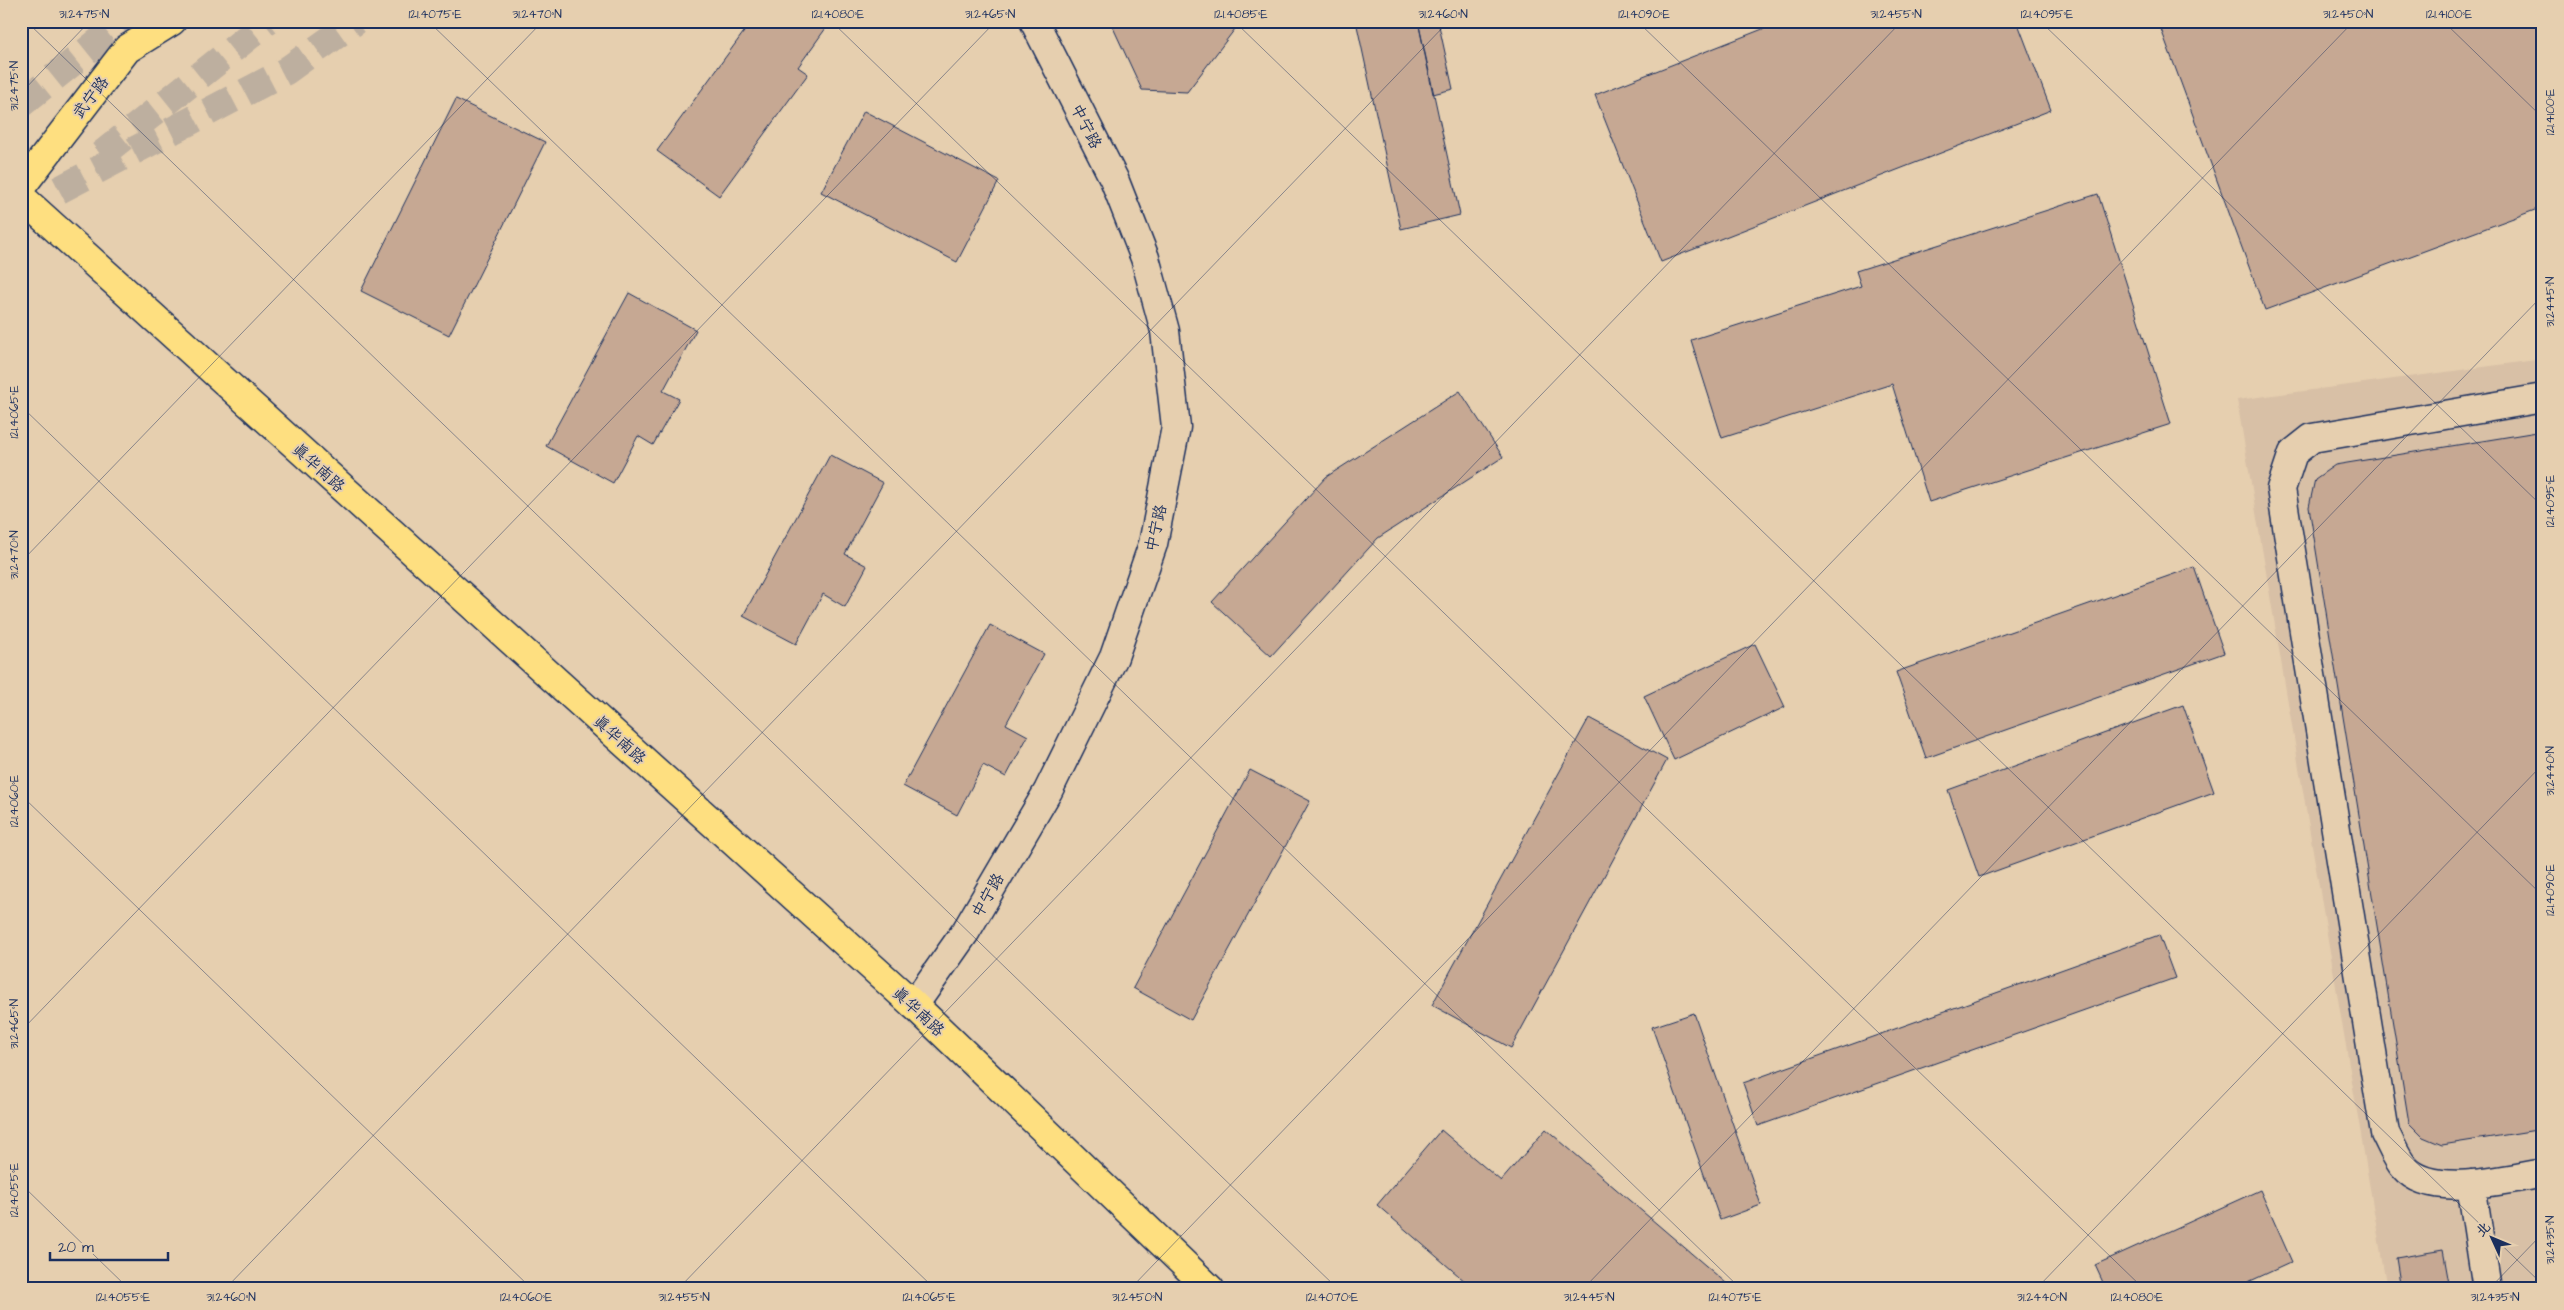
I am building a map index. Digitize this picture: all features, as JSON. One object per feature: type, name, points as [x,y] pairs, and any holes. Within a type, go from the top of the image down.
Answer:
[{"type":"main road","name":"武宁路","points":[[21,187],[127,49],[172,21]]},
{"type":"main road","name":"真华南路","points":[[21,197],[914,1005],[1210,1289]]},
{"type":"street","name":"中宁路","points":[[914,1005],[966,931],[1048,791],[1114,657],[1153,544],[1176,427],[1165,331],[1146,258],[1114,179],[1034,21]]},
{"type":"street","points":[[2543,398],[2312,438],[2293,453],[2281,489],[2385,1133],[2405,1168],[2428,1182],[2471,1184],[2543,1173]]},
{"type":"street","points":[[2471,1184],[2487,1289]]},
{"type":"shaded area","points":[[2543,359],[2543,1289],[2387,1289],[2237,400]]},
{"type":"building","points":[[735,21],[831,21],[798,67],[808,74],[719,196],[657,151],[746,29]]},
{"type":"building","points":[[1110,21],[1241,21],[1187,92],[1142,90]]},
{"type":"building","points":[[1356,21],[1418,21],[1460,215],[1401,229]]},
{"type":"building","points":[[1418,21],[1438,21],[1453,89],[1433,94]]},
{"type":"building","points":[[1783,21],[2017,21],[2051,110],[1661,262],[1595,95]]},
{"type":"building","points":[[2158,21],[2543,21],[2543,207],[2265,310]]},
{"type":"building","points":[[456,99],[545,142],[449,335],[361,291]]},
{"type":"building","points":[[864,111],[999,181],[957,262],[821,192]]},
{"type":"building","points":[[2098,194],[2171,424],[1929,502],[1892,384],[1722,438],[1691,340],[1861,286],[1856,271]]},
{"type":"building","points":[[629,293],[696,330],[663,391],[679,399],[653,445],[638,436],[613,483],[546,446]]},
{"type":"building","points":[[1460,391],[1503,457],[1378,538],[1271,656],[1212,602],[1326,477]]},
{"type":"building","points":[[2543,431],[2543,1129],[2442,1145],[2423,1137],[2409,1123],[2309,507],[2315,479],[2335,465]]},
{"type":"building","points":[[830,455],[883,483],[845,554],[867,566],[845,607],[823,594],[796,644],[743,616]]},
{"type":"building","points":[[2194,567],[2224,653],[1926,758],[1896,672]]},
{"type":"building","points":[[990,625],[1044,654],[1006,724],[1028,736],[1006,777],[983,765],[957,815],[903,786]]},
{"type":"building","points":[[1755,644],[1785,707],[1674,760],[1644,696]]},
{"type":"building","points":[[2183,705],[2214,792],[1979,877],[1948,790]]},
{"type":"building","points":[[1589,718],[1667,760],[1511,1048],[1432,1005]]},
{"type":"building","points":[[1250,770],[1310,801],[1191,1020],[1133,988]]},
{"type":"building","points":[[2159,935],[2175,978],[1758,1126],[1743,1083]]},
{"type":"building","points":[[1694,1013],[1761,1205],[1720,1220],[1652,1027]]},
{"type":"building","points":[[1546,1129],[1733,1289],[1474,1289],[1377,1205],[1441,1130],[1501,1181]]},
{"type":"building","points":[[2260,1190],[2292,1262],[2233,1289],[2106,1289],[2095,1265]]},
{"type":"building","points":[[2443,1250],[2450,1289],[2401,1289],[2396,1258]]},
{"type":"tunnel","points":[[21,104],[124,21]]},
{"type":"tunnel","points":[[101,155],[268,21]]},
{"type":"tunnel","points":[[59,190],[286,71],[356,21]]}]
